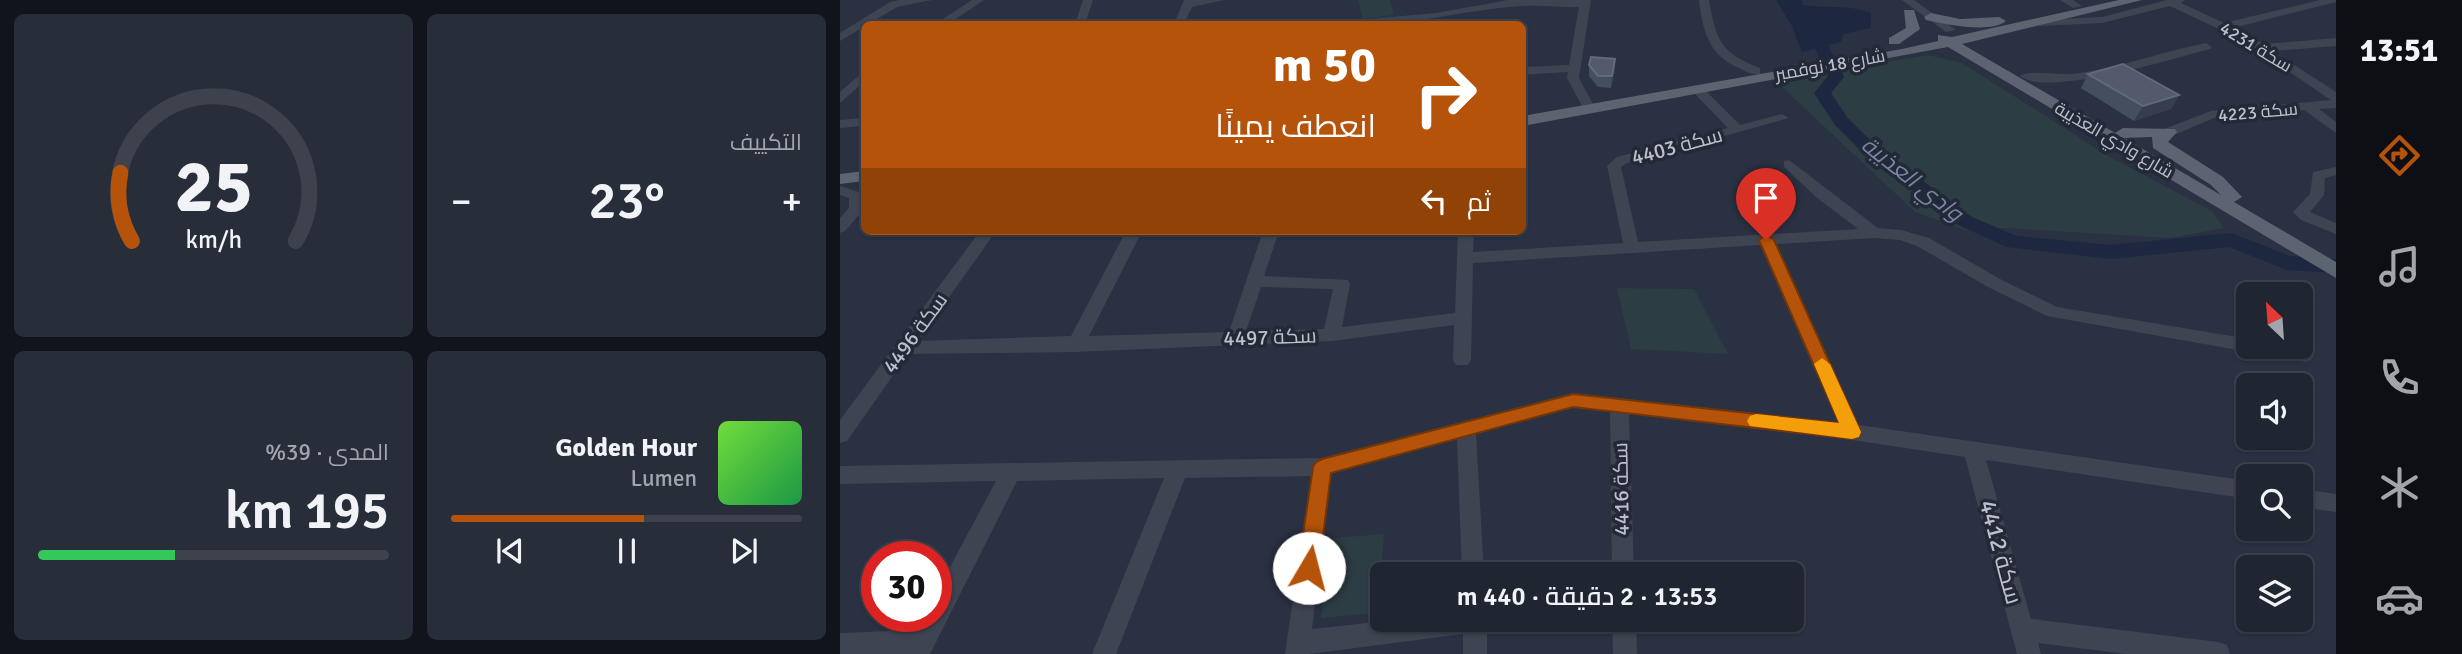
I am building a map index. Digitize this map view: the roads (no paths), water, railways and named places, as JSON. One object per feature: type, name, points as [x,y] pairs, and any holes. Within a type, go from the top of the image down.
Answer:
[{"type":"main road","name":"شارع 18 نوفمبر","points":[[1526,117],[1698,90],[1790,68],[1950,36],[2071,3],[2105,0]]},
{"type":"main road","name":"شارع 18 نوفمبر","points":[[1950,36],[2015,29],[2136,0]]},
{"type":"main road","points":[[1891,48],[1913,29],[1908,7]]},
{"type":"main road","points":[[1931,17],[1959,23],[2001,21]]},
{"type":"main road","points":[[2013,73],[1994,55],[1988,45],[2015,29]]},
{"type":"main road","name":"شارع وادي العذيبة","points":[[1950,36],[2290,237],[2336,258]]},
{"type":"main road","points":[[1891,48],[1954,55],[2013,73]]},
{"type":"main road","name":"شارع 18 نوفمبر","points":[[1526,117],[1730,68],[1756,71],[1790,68]]},
{"type":"main road","name":"شارع وادي العذيبة","points":[[2013,73],[2062,88],[2123,134],[2233,197],[2336,271]]},
{"type":"main road","points":[[2123,134],[2169,132]]},
{"type":"main road","points":[[2169,132],[2160,138],[2160,144],[2217,181],[2233,197]]},
{"type":"main road","points":[[841,172],[861,175]]},
{"type":"main road","points":[[840,188],[861,184]]},
{"type":"street","points":[[867,21],[894,4],[927,0]]},
{"type":"street","points":[[946,21],[979,0]]},
{"type":"street","points":[[1081,21],[1088,0]]},
{"type":"street","points":[[1180,21],[1189,2],[1219,0]]},
{"type":"street","points":[[1704,0],[1712,41],[1730,68]]},
{"type":"street","name":"شارع وادي العذيبة","points":[[1900,0],[1950,36]]},
{"type":"street","points":[[2222,26],[2333,0]]},
{"type":"street","points":[[2041,23],[2102,20],[2176,1]]},
{"type":"street","name":"سكة 4231","points":[[2176,1],[2262,48],[2336,98]]},
{"type":"street","points":[[1381,21],[1436,16],[1509,2],[1585,2],[1574,68],[1576,88],[1587,104]]},
{"type":"street","name":"شارع وادي العذيبة","points":[[1908,7],[1931,17],[1950,36]]},
{"type":"street","points":[[840,38],[861,25]]},
{"type":"street","points":[[2262,48],[2336,42]]},
{"type":"street","points":[[2062,88],[2166,53],[2206,47]]},
{"type":"street","points":[[1526,71],[1574,68]]},
{"type":"street","points":[[840,99],[845,87],[861,77]]},
{"type":"street","points":[[1698,90],[1738,130]]},
{"type":"street","name":"سكة 4223","points":[[2169,132],[2211,115],[2336,104]]},
{"type":"street","name":"سكة 4223","points":[[2309,108],[2336,129]]},
{"type":"street","name":"سكة 4403","points":[[1632,249],[1614,166],[1622,160],[1782,118]]},
{"type":"street","points":[[840,124],[861,119]]},
{"type":"street","points":[[1789,164],[1821,194],[1874,233]]},
{"type":"street","points":[[2336,171],[2318,175],[2317,195],[2301,212],[2306,217],[2336,229]]},
{"type":"street","points":[[840,188],[857,196],[860,205],[840,228]]},
{"type":"street","points":[[1465,258],[1874,233],[1901,235],[1923,242],[1994,284],[2053,312],[2236,343]]},
{"type":"street","name":"سكة 4496","points":[[840,435],[985,235]]},
{"type":"street","points":[[1075,345],[1132,235]]},
{"type":"street","points":[[1235,339],[1270,235]]},
{"type":"street","points":[[1462,360],[1466,235]]},
{"type":"street","points":[[1766,240],[1852,432]]},
{"type":"street","points":[[1254,281],[1342,284],[1332,335]]},
{"type":"street","name":"سكة 4497","points":[[904,348],[1075,345],[1332,335],[1464,318]]},
{"type":"street","points":[[840,475],[1177,472],[1322,467],[1573,400],[1852,432],[2236,488]]},
{"type":"street","name":"سكة 4416","points":[[1619,405],[1623,562]]},
{"type":"street","points":[[1466,430],[1472,562]]},
{"type":"street","name":"سكة 4412","points":[[1973,449],[2029,654]]},
{"type":"street","points":[[1322,467],[1298,649],[1404,632]]},
{"type":"street","points":[[1104,654],[1177,472]]},
{"type":"street","points":[[840,645],[921,648],[1011,473]]},
{"type":"street","points":[[2313,500],[2336,503]]},
{"type":"street","points":[[2022,629],[2218,654]]},
{"type":"street","points":[[1475,654],[1477,632]]},
{"type":"street","points":[[1624,632],[1625,654]]},
{"type":"water","points":[[1776,0],[1801,0],[1803,5],[1862,10],[1871,13],[1871,28],[1843,34],[1841,42],[1802,52],[1791,24]]},
{"type":"waterway","name":"وادي العذيبة","points":[[1788,0],[1812,27],[1836,77],[1822,93],[1841,121],[1872,152],[1965,221],[2014,242],[2111,252],[2231,240],[2287,263],[2336,266]]}]
